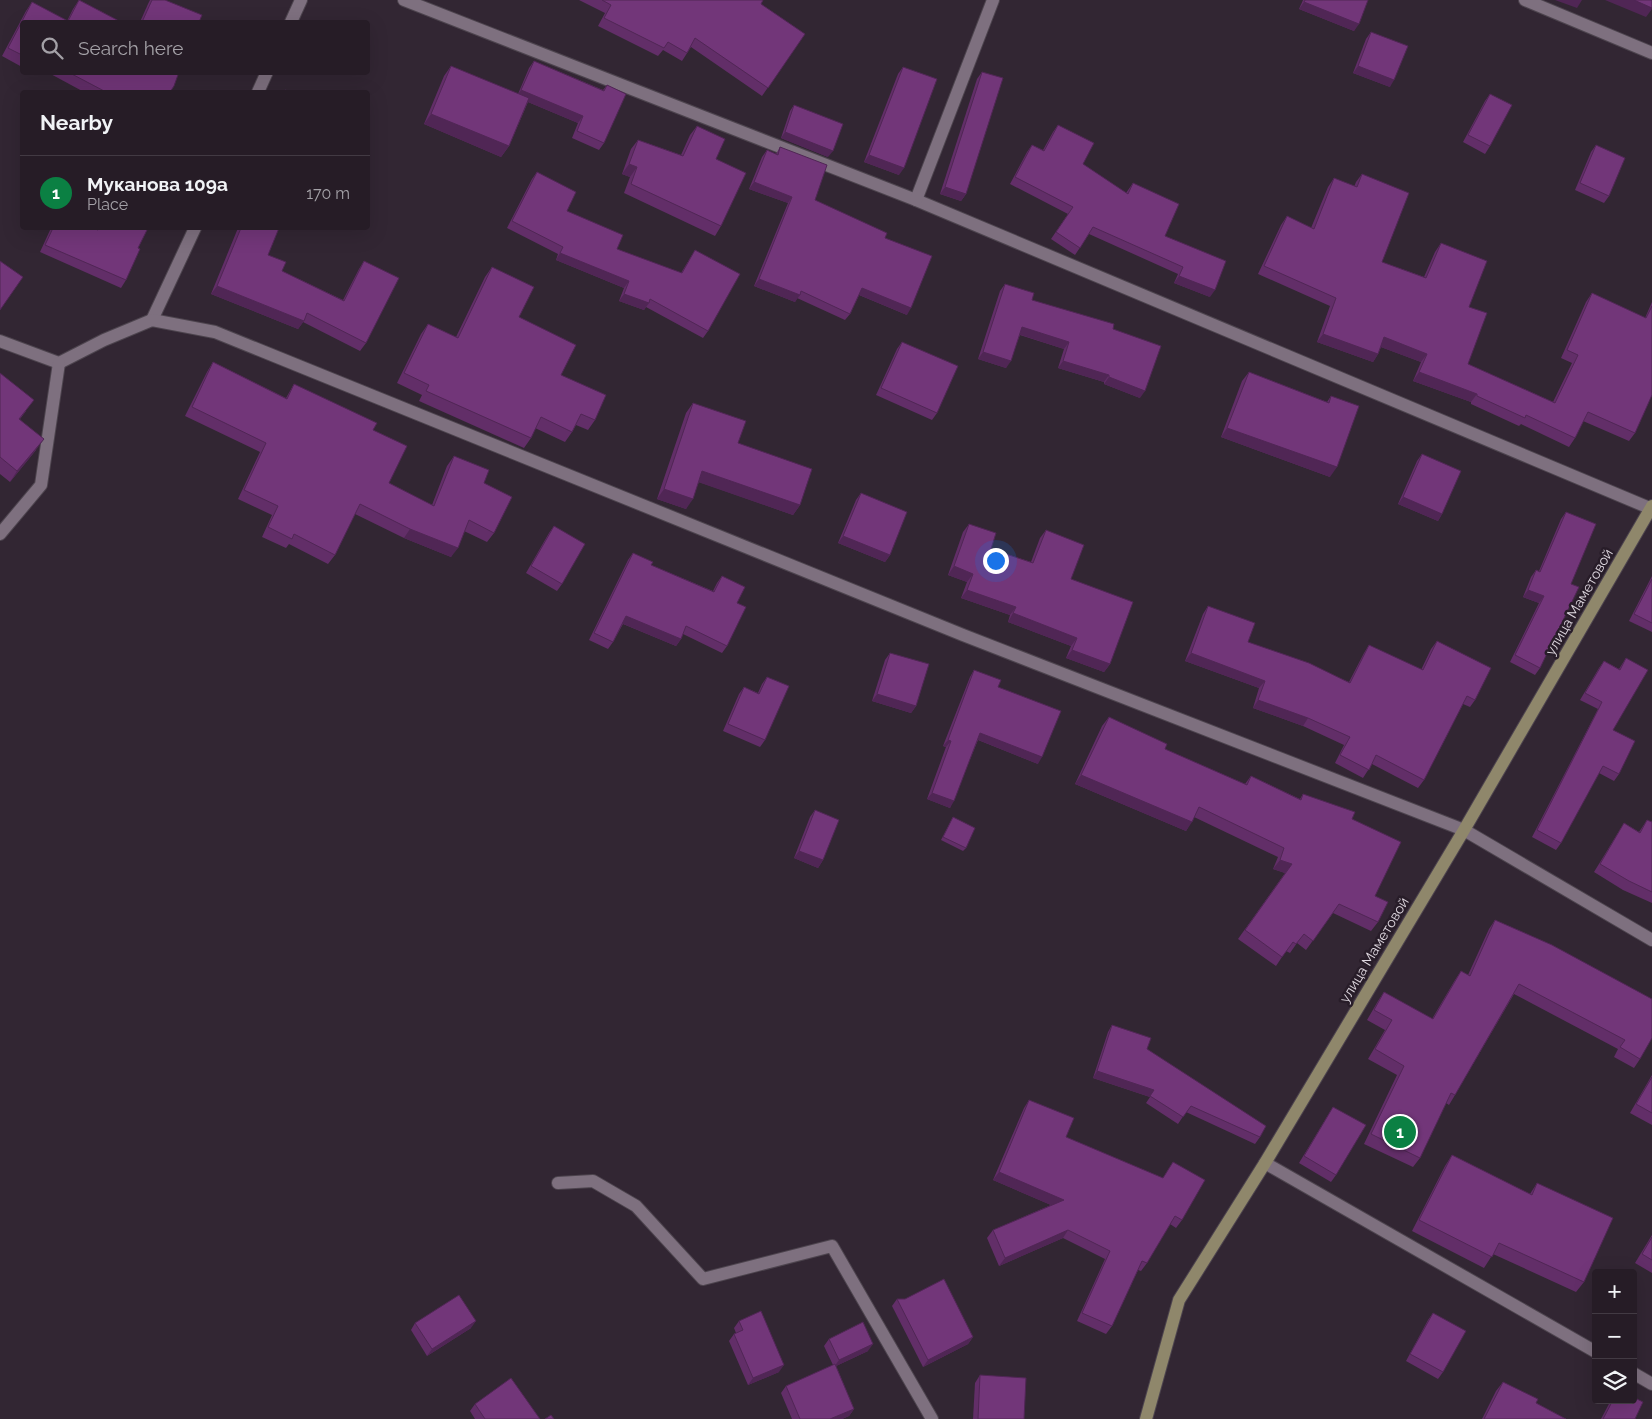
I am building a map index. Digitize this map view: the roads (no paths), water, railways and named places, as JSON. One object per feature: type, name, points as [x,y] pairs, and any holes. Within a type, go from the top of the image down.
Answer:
[{"type":"street","points":[[292,20],[301,0]]},
{"type":"street","points":[[404,0],[916,200],[1652,508]]},
{"type":"street","points":[[916,200],[993,0]]},
{"type":"street","points":[[1525,0],[1652,53]]},
{"type":"street","points":[[259,90],[266,75]]},
{"type":"street","points":[[152,320],[194,230]]},
{"type":"street","points":[[0,341],[60,363],[104,340],[152,320],[215,332],[954,631],[1464,830],[1652,940]]},
{"type":"street","points":[[0,534],[41,486],[60,363]]},
{"type":"street","name":"улица Маметовой","points":[[1146,1419],[1179,1300],[1265,1162],[1464,830],[1652,508]]},
{"type":"street","points":[[1265,1162],[1592,1350]]},
{"type":"street","points":[[558,1184],[593,1181],[636,1206],[704,1279],[832,1246],[932,1419]]},
{"type":"street","points":[[1637,1375],[1652,1384]]},
{"type":"place","name":"Муканова 109а","points":[[1400,1132]]}]
